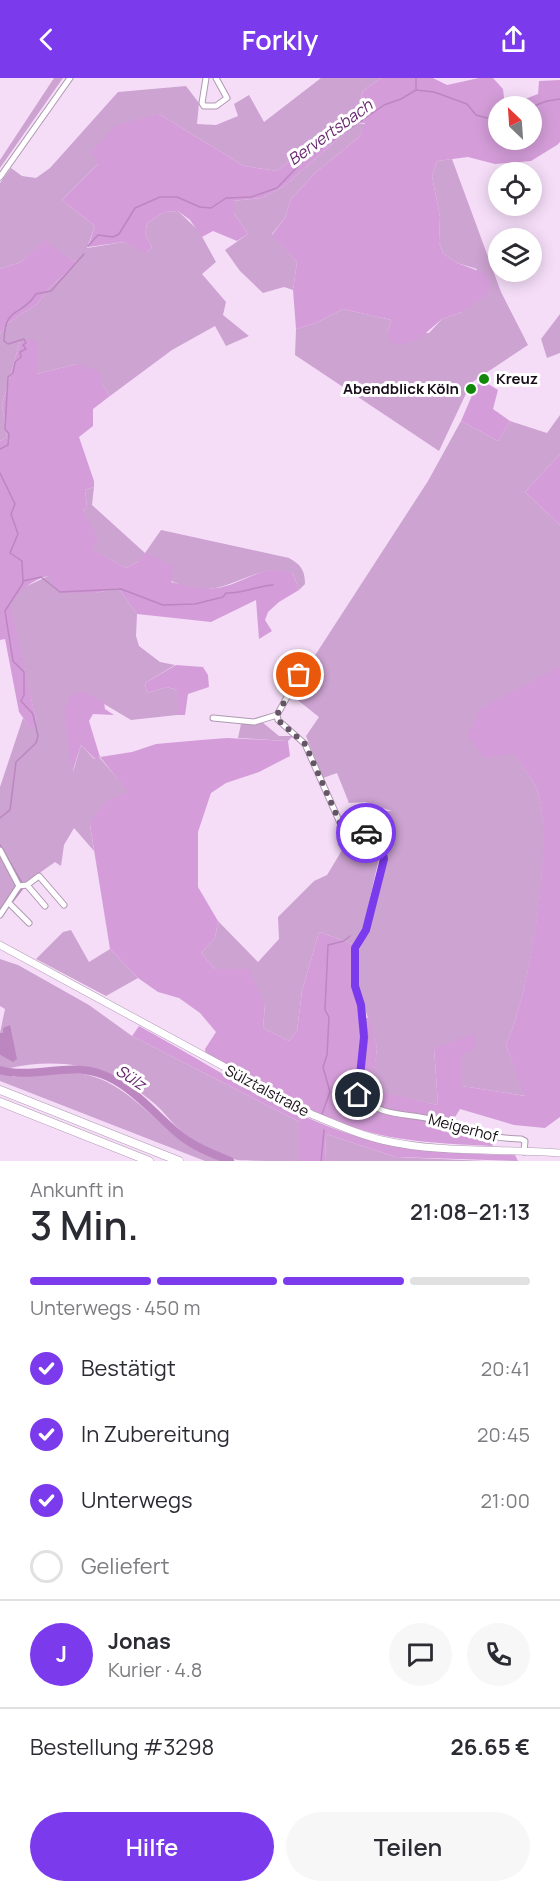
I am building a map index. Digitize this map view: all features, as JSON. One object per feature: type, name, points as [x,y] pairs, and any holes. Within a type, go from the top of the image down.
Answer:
[{"type":"highway","points":[[0,1090],[179,1161]]},
{"type":"highway","points":[[0,1102],[149,1161]]},
{"type":"main road","name":"Sülztalstraße","points":[[0,945],[313,1115],[346,1129],[410,1145],[560,1153]]},
{"type":"street","points":[[0,177],[70,78]]},
{"type":"street","points":[[206,78],[202,103],[204,106],[216,106],[227,98],[216,78]]},
{"type":"street","points":[[213,718],[254,722],[277,715],[306,663]]},
{"type":"street","name":"Meigerhof","points":[[277,715],[278,720],[305,744],[341,825],[372,834],[383,851],[382,867],[371,901],[366,930],[355,948],[355,986],[361,1005],[364,1037],[358,1095],[367,1104],[380,1110],[440,1121],[490,1137],[521,1139],[525,1141],[524,1152]]},
{"type":"street","points":[[0,850],[19,886]]},
{"type":"street","points":[[19,886],[27,885],[39,876],[64,905]]},
{"type":"street","points":[[27,885],[45,906]]},
{"type":"street","points":[[0,915],[19,886]]},
{"type":"street","points":[[9,903],[29,923]]},
{"type":"shaded area","points":[[54,78],[63,78],[0,168],[0,160]]},
{"type":"shaded area","points":[[321,78],[381,78],[363,91],[358,108],[277,171],[244,166],[159,114],[98,164],[62,200],[95,226],[87,248],[124,242],[147,252],[152,247],[145,235],[147,223],[164,212],[178,211],[199,231],[216,262],[202,274],[226,302],[223,315],[249,336],[226,346],[215,326],[172,350],[110,396],[102,384],[76,364],[37,374],[20,341],[2,405],[7,437],[0,441],[0,334],[8,323],[37,304],[48,289],[77,263],[44,241],[21,262],[0,269],[0,183],[11,168],[22,176],[36,178],[50,168],[118,92],[186,86],[199,103],[197,124],[216,125],[238,116],[234,104],[249,95],[264,122]]},
{"type":"shaded area","points":[[381,78],[433,78],[447,85],[479,78],[493,78],[503,89],[504,96],[488,96],[488,150],[542,150],[542,96],[533,96],[538,94],[539,81],[560,80],[560,142],[557,145],[531,161],[488,162],[468,157],[437,161],[432,176],[440,217],[439,242],[443,253],[457,263],[487,274],[490,283],[488,294],[462,312],[442,319],[420,338],[401,345],[390,342],[388,332],[391,320],[343,309],[316,323],[296,329],[293,290],[297,262],[272,235],[285,218],[291,199],[315,173],[359,137],[365,123],[356,123],[284,186],[262,198],[233,201],[233,212],[248,234],[237,241],[213,231],[202,237],[190,220],[178,211],[164,212],[147,223],[145,235],[152,247],[146,253],[124,242],[88,247],[95,226],[62,200],[98,164],[91,152],[116,125],[159,114],[244,166],[277,171],[358,108],[363,91]]},
{"type":"shaded area","points":[[356,123],[365,124],[359,137],[315,173],[291,199],[285,218],[272,234],[297,262],[293,290],[284,287],[263,293],[240,271],[225,250],[248,234],[233,212],[233,201],[262,198],[284,186]]},
{"type":"shaded area","points":[[452,159],[488,257],[488,282],[497,282],[528,345],[471,383],[439,451],[295,355],[296,329],[316,323],[343,309],[391,320],[388,332],[429,333],[442,319],[462,312],[477,269],[457,263],[443,253],[439,242],[440,217],[432,176],[437,161]]},
{"type":"shaded area","points":[[44,240],[77,263],[48,289],[37,304],[8,323],[0,334],[0,269],[21,262]]},
{"type":"shaded area","points":[[560,314],[560,353],[547,358],[541,339]]},
{"type":"shaded area","points":[[33,339],[37,344],[37,374],[76,364],[99,371],[102,384],[110,396],[93,409],[93,426],[79,437],[94,481],[94,487],[85,490],[87,507],[83,511],[98,538],[92,549],[126,568],[139,561],[146,553],[173,566],[171,582],[190,586],[222,587],[274,570],[293,574],[299,590],[268,612],[265,620],[272,631],[259,639],[256,600],[211,622],[137,614],[118,588],[96,593],[58,593],[48,576],[36,580],[22,590],[10,604],[36,720],[31,729],[19,712],[5,639],[0,640],[0,441],[7,437],[2,405],[20,341]]},
{"type":"shaded area","points":[[483,381],[498,390],[493,409],[510,421],[498,441],[461,421],[476,386]]},
{"type":"shaded area","points":[[560,415],[560,454],[525,492],[560,525],[560,666],[550,674],[514,752],[536,787],[542,816],[543,846],[537,919],[523,992],[506,1045],[526,1096],[462,1086],[462,1055],[434,1048],[438,1105],[371,1091],[377,1048],[356,979],[359,950],[367,933],[385,859],[372,832],[354,827],[363,812],[392,811],[365,802],[349,803],[337,773],[323,778],[306,736],[319,717],[295,698],[312,660],[428,481],[461,421],[498,441],[510,421],[547,433]]},
{"type":"shaded area","points":[[560,454],[560,525],[525,492]]},
{"type":"shaded area","points":[[94,487],[92,505],[145,553],[161,530],[289,558],[301,568],[305,584],[299,590],[293,574],[269,571],[223,586],[198,589],[174,582],[139,561],[126,568],[91,549],[83,511],[87,507],[85,490]]},
{"type":"shaded area","points":[[48,576],[96,593],[118,588],[137,614],[136,636],[139,646],[160,662],[175,665],[145,683],[147,693],[167,687],[177,690],[177,715],[131,720],[84,692],[73,772],[81,745],[94,759],[99,757],[129,792],[90,825],[94,851],[74,828],[64,845],[61,866],[55,862],[21,884],[0,846],[0,787],[23,718],[31,728],[36,720],[9,604],[21,589]]},
{"type":"shaded area","points":[[176,665],[203,667],[208,675],[209,687],[188,694],[185,715],[177,715],[177,690],[167,687],[147,693],[145,683]]},
{"type":"shaded area","points":[[560,666],[560,1117],[545,1128],[514,1125],[460,1109],[452,1122],[500,1138],[492,1146],[405,1139],[371,1133],[317,1114],[206,1055],[205,1049],[216,1032],[200,1013],[179,998],[158,992],[138,978],[110,949],[90,825],[105,803],[128,792],[100,757],[132,752],[156,744],[201,740],[227,738],[288,741],[290,756],[259,772],[226,783],[211,793],[198,832],[198,887],[218,921],[215,938],[201,953],[215,969],[249,969],[265,1005],[263,1028],[289,1041],[297,1031],[302,991],[319,932],[355,945],[351,980],[360,1018],[369,1018],[377,1048],[372,1090],[438,1105],[434,1048],[475,1034],[476,1048],[462,1055],[462,1086],[525,1096],[506,1045],[523,992],[537,920],[543,847],[542,816],[536,787],[514,753],[484,758],[468,736],[480,709]]},
{"type":"shaded area","points":[[83,691],[104,702],[105,709],[114,715],[93,714],[89,721],[100,757],[95,759],[81,745],[72,773],[64,710],[71,695]]},
{"type":"shaded area","points":[[262,722],[279,736],[293,736],[288,741],[238,738],[241,724]]},
{"type":"shaded area","points":[[353,832],[374,843],[379,858],[363,929],[355,945],[319,932],[302,991],[297,1031],[289,1041],[263,1028],[265,1005],[215,969],[201,953],[215,938],[218,921],[258,962],[279,939],[278,917],[314,881],[327,875]]},
{"type":"shaded area","points":[[0,853],[16,883],[14,893],[0,910]]},
{"type":"shaded area","points":[[71,930],[89,962],[110,949],[138,978],[106,996],[36,959],[63,932]]},
{"type":"shaded area","points":[[0,959],[18,965],[89,1005],[132,1036],[300,1122],[300,1161],[237,1160],[214,1151],[186,1135],[155,1104],[138,1091],[121,1081],[85,1067],[47,1064],[6,1069],[13,1077],[70,1073],[101,1079],[124,1092],[186,1144],[220,1161],[205,1161],[0,1081],[0,1055],[13,1061],[3,1033],[0,1033],[5,1009],[0,1006]]},
{"type":"shaded area","points":[[10,1025],[17,1059],[13,1062],[0,1055],[0,1033],[3,1033],[3,1028]]},
{"type":"shaded area","points":[[139,1026],[272,1101],[327,1126],[395,1146],[455,1153],[515,1155],[518,1161],[396,1157],[326,1134],[325,1161],[300,1161],[300,1122],[132,1036]]},
{"type":"shaded area","points":[[326,1134],[396,1157],[485,1161],[325,1161]]},
{"type":"waterway","points":[[416,78],[416,89]]},
{"type":"waterway","name":"Bervertsbach","points":[[88,246],[98,235],[113,237],[119,234],[135,208],[160,197],[177,197],[200,207],[211,208],[226,198],[251,197],[277,188],[303,161],[384,105],[416,90],[434,92],[467,104],[476,115],[488,118]]},
{"type":"waterway","name":"Bervertsbach","points":[[542,103],[560,99]]},
{"type":"waterway","name":"Bervertsbach","points":[[0,449],[8,445],[9,434],[5,429],[8,377],[13,373],[15,362],[21,357],[20,352],[26,349],[23,345],[26,343],[24,339],[8,344],[4,341],[7,321],[36,294],[51,291],[84,254]]},
{"type":"waterway","name":"Bervertsbach","points":[[0,473],[15,504],[11,514],[18,534],[10,553],[22,561],[23,583],[5,611],[13,661],[24,672],[24,695],[21,701],[33,714],[38,736],[36,743],[16,762],[10,810],[0,818]]},
{"type":"waterway","points":[[23,581],[41,577],[60,592],[121,589],[163,605],[195,604],[223,597],[226,593],[273,585]]},
{"type":"waterway","name":"Bervertsbach","points":[[0,845],[22,883]]},
{"type":"waterway","name":"Bervertsbach","points":[[13,901],[23,888]]},
{"type":"waterway","points":[[322,1114],[330,1092],[323,1067],[327,1055],[329,1017],[325,1010],[328,945],[344,941],[350,936]]},
{"type":"waterway","name":"Sülz","points":[[0,1070],[25,1073],[76,1070],[101,1074],[123,1085],[186,1140],[230,1161]]},
{"type":"waterway","points":[[321,1161],[324,1130]]},
{"type":"way so far","points":[[299,675],[277,715],[278,720],[305,744],[341,825],[366,833]]},
{"type":"place","name":"Kreuz","points":[[484,379]]},
{"type":"place","name":"Abendblick Köln","points":[[471,389]]},
{"type":"route","points":[[358,1095],[357,1087],[364,1037],[361,1005],[355,986],[355,948],[366,930],[371,901],[377,889],[384,859],[381,845],[372,834],[366,833]]}]
